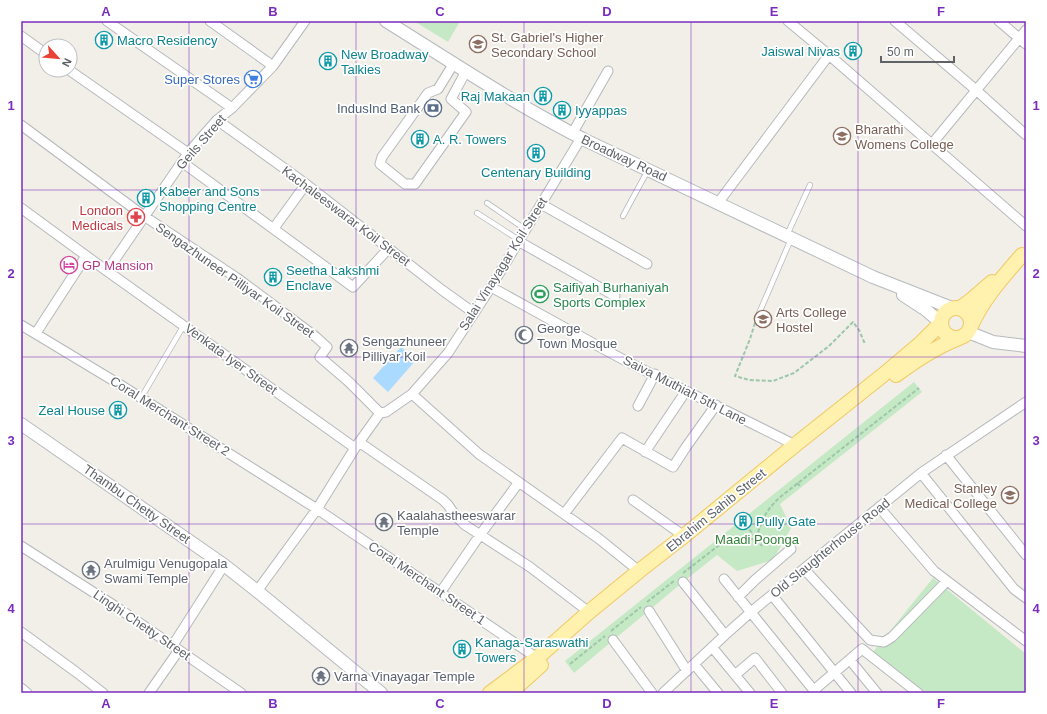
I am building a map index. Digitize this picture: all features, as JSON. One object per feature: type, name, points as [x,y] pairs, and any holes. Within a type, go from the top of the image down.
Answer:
[{"type":"main road","name":"Broadway Road","points":[[386,21],[552,123],[576,136],[873,276],[956,308]]},
{"type":"main road","points":[[1024,253],[982,305],[966,332],[954,338],[945,334],[940,323],[943,314],[946,311],[956,308],[985,288],[1024,253]]},
{"type":"main road","name":"Broadway Road","points":[[873,276],[916,303],[940,323]]},
{"type":"main road","points":[[956,308],[968,313],[971,323],[966,332]]},
{"type":"main road","name":"Ebrahim Sahib Street","points":[[490,693],[537,658],[589,612],[639,571],[883,375],[922,342],[940,323]]},
{"type":"main road","points":[[966,332],[993,342],[1026,346]]},
{"type":"main road","name":"Ebrahim Sahib Street","points":[[510,693],[569,639],[889,381],[922,357],[966,332]]},
{"type":"main road","name":"Thambu Chetty Street","points":[[21,424],[224,565],[381,693]]},
{"type":"street","points":[[107,21],[232,108]]},
{"type":"street","points":[[210,21],[273,66]]},
{"type":"street","name":"Geils Street","points":[[107,271],[188,153],[217,120],[232,108],[273,66],[305,21]]},
{"type":"street","points":[[788,21],[1026,226]]},
{"type":"street","points":[[895,21],[1026,134]]},
{"type":"street","points":[[999,21],[1023,41]]},
{"type":"street","points":[[931,145],[976,90],[1023,41],[1026,30]]},
{"type":"street","points":[[21,36],[38,48]]},
{"type":"street","points":[[718,203],[829,56]]},
{"type":"street","points":[[454,63],[438,89],[428,93],[382,157],[380,164],[405,184],[415,184],[466,112],[451,99],[466,70]]},
{"type":"street","name":"Salai Vinayagar Koil Street","points":[[257,591],[316,509],[357,445],[380,413],[386,412],[412,394],[448,353],[541,204],[608,71]]},
{"type":"street","points":[[78,76],[188,153]]},
{"type":"street","name":"Kachaleeswarar Koil Street","points":[[217,120],[306,184],[442,290],[474,313]]},
{"type":"street","points":[[21,125],[144,216]]},
{"type":"street","points":[[182,162],[353,287],[389,248]]},
{"type":"street","points":[[274,228],[306,184]]},
{"type":"street","points":[[541,204],[646,264]]},
{"type":"street","name":"Venkata Iyer Street","points":[[21,208],[184,326],[357,445],[443,500],[455,516],[465,525],[530,567],[589,612]]},
{"type":"street","name":"Sengazhuneer Pilliyar Koil Street","points":[[144,216],[237,278],[316,337],[327,347],[320,357],[349,382],[380,413]]},
{"type":"street","points":[[518,241],[615,296]]},
{"type":"street","points":[[36,333],[86,256]]},
{"type":"street","name":"Saiva Muthiah 5th Lane","points":[[490,287],[624,360],[795,445]]},
{"type":"street","name":"Coral Merchant Street 2","points":[[21,325],[142,398],[316,509]]},
{"type":"street","points":[[638,406],[654,374]]},
{"type":"street","points":[[645,452],[686,391]]},
{"type":"street","points":[[412,394],[479,454],[598,538],[639,571]]},
{"type":"street","name":"Old Slaughterhouse Road","points":[[664,693],[751,612],[921,473],[1026,402]]},
{"type":"street","points":[[564,514],[622,438],[673,467],[716,405]]},
{"type":"street","points":[[946,455],[1026,555]]},
{"type":"street","points":[[921,473],[1014,589],[1026,598]]},
{"type":"street","points":[[440,593],[519,482]]},
{"type":"street","points":[[633,500],[684,536]]},
{"type":"street","points":[[879,507],[934,571],[1026,641]]},
{"type":"street","name":"Coral Merchant Street 1","points":[[316,509],[537,658]]},
{"type":"street","name":"Linghi Chetty Street","points":[[21,546],[118,608],[241,693]]},
{"type":"street","points":[[738,596],[754,580],[791,549]]},
{"type":"street","points":[[149,693],[224,565]]},
{"type":"street","points":[[804,568],[870,640],[884,642],[892,637],[947,581]]},
{"type":"street","points":[[724,579],[815,692],[862,649],[918,693]]},
{"type":"street","points":[[679,580],[725,635]]},
{"type":"street","points":[[772,596],[851,693]]},
{"type":"street","points":[[649,611],[687,671]]},
{"type":"street","points":[[21,632],[103,693]]},
{"type":"street","points":[[613,640],[652,693]]},
{"type":"street","points":[[712,647],[750,693]]},
{"type":"street","points":[[735,675],[755,658],[782,693]]},
{"type":"street","points":[[850,660],[877,693]]},
{"type":"street","points":[[694,664],[718,693]]},
{"type":"street","points":[[21,688],[27,693]]},
{"type":"lane","points":[[623,216],[648,169]]},
{"type":"lane","points":[[757,318],[810,186]]},
{"type":"lane","points":[[487,203],[526,229]]},
{"type":"lane","points":[[478,214],[518,241]]},
{"type":"lane","points":[[142,398],[184,326]]},
{"type":"path","points":[[757,318],[735,376],[749,380],[772,381],[794,372],[829,346],[853,322],[859,330],[865,344]]},
{"type":"path","points":[[756,539],[763,517],[779,498],[919,388]]},
{"type":"path","points":[[797,484],[801,488]]},
{"type":"path","points":[[742,520],[762,546]]},
{"type":"path","points":[[570,664],[679,580],[718,546],[736,540],[756,539]]},
{"type":"green space","points":[[414,21],[460,21],[448,42]]},
{"type":"green space","name":"Maadi Poonga","points":[[914,382],[922,392],[780,504],[791,528],[773,560],[737,571],[717,555],[574,673],[565,661]]},
{"type":"green space","points":[[933,578],[1026,654],[1026,693],[925,693],[873,652]]},
{"type":"water","points":[[401,347],[416,360],[388,392],[373,378]]},
{"type":"place","name":"Macro Residency","points":[[104,40]]},
{"type":"place","name":"St. Gabriel's Higher Secondary School","points":[[478,44]]},
{"type":"place","name":"Jaiswal Nivas","points":[[853,51]]},
{"type":"place","name":"New Broadway Talkies","points":[[328,61]]},
{"type":"place","name":"Super Stores","points":[[253,79]]},
{"type":"place","name":"Raj Makaan","points":[[543,96]]},
{"type":"place","name":"IndusInd Bank","points":[[433,108]]},
{"type":"place","name":"Iyyappas","points":[[562,110]]},
{"type":"place","name":"Bharathi Womens College","points":[[842,136]]},
{"type":"place","name":"A. R. Towers","points":[[420,139]]},
{"type":"place","name":"Centenary Building","points":[[536,153]]},
{"type":"place","name":"Kabeer and Sons Shopping Centre","points":[[146,198]]},
{"type":"place","name":"London Medicals","points":[[136,217]]},
{"type":"place","name":"GP Mansion","points":[[69,265]]},
{"type":"place","name":"Seetha Lakshmi Enclave","points":[[273,277]]},
{"type":"place","name":"Saifiyah Burhaniyah Sports Complex","points":[[540,294]]},
{"type":"place","name":"Arts College Hostel","points":[[763,319]]},
{"type":"place","name":"George Town Mosque","points":[[524,335]]},
{"type":"place","name":"Sengazhuneer Pilliyar Koil","points":[[349,348]]},
{"type":"place","name":"Zeal House","points":[[118,410]]},
{"type":"place","name":"Stanley Medical College","points":[[1010,495]]},
{"type":"place","name":"Pully Gate","points":[[743,521]]},
{"type":"place","name":"Kaalahastheeswarar Temple","points":[[384,522]]},
{"type":"place","name":"Arulmigu Venugopala Swami Temple","points":[[91,570]]},
{"type":"place","name":"Kanaga-Saraswathi Towers","points":[[462,649]]},
{"type":"place","name":"Varna Vinayagar Temple","points":[[321,676]]}]
